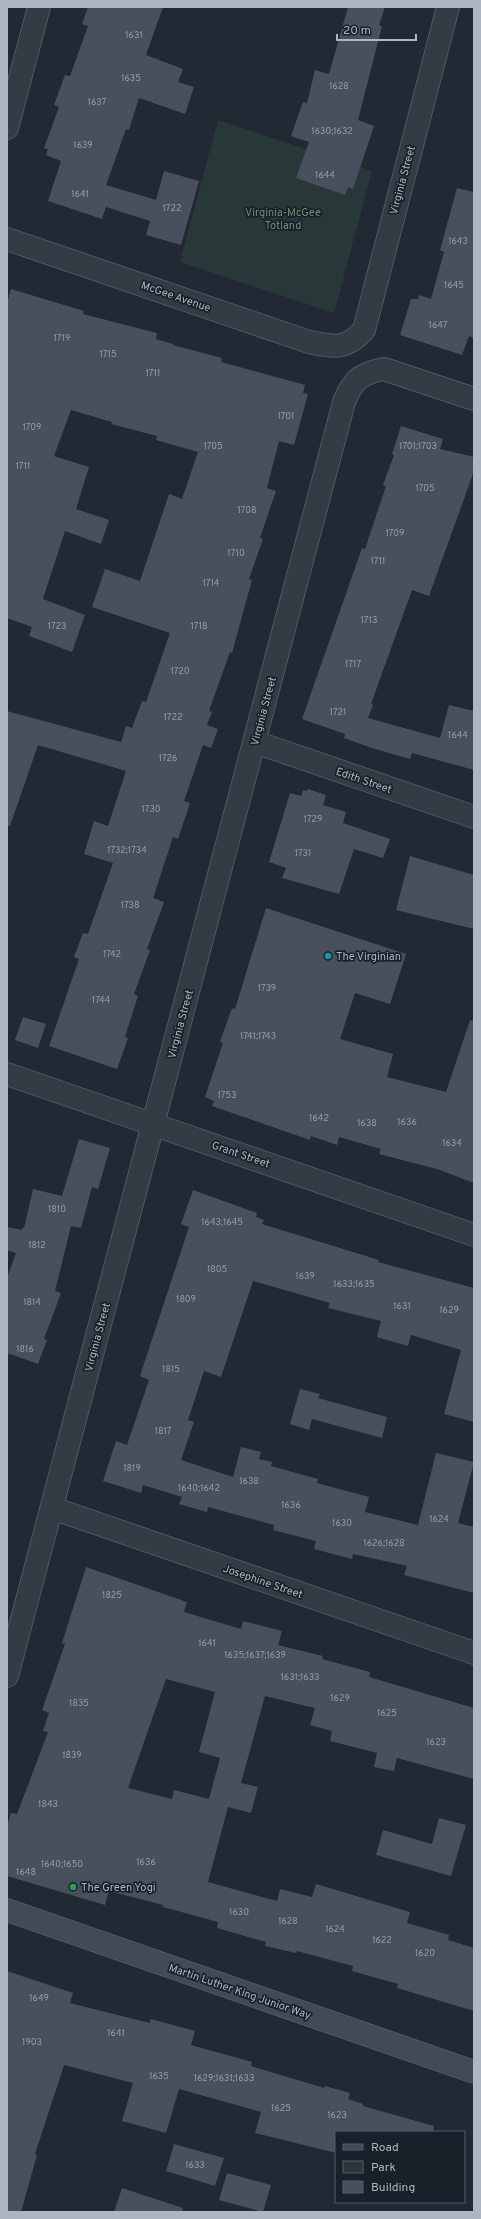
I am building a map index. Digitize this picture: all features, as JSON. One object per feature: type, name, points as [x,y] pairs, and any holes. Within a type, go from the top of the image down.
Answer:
[{"type":"street","points":[[7,128],[39,7]]},
{"type":"street","name":"Virginia Street","points":[[346,345],[355,340],[364,330],[448,7]]},
{"type":"street","name":"McGee Avenue","points":[[7,239],[309,342],[329,346],[346,345]]},
{"type":"street","name":"Virginia Street","points":[[7,1676],[344,402],[350,387],[361,376],[370,371],[384,369],[474,399]]},
{"type":"street","name":"Edith Street","points":[[255,742],[474,817]]},
{"type":"street","name":"Grant Street","points":[[7,1074],[474,1235]]},
{"type":"street","name":"Josephine Street","points":[[52,1508],[474,1653]]},
{"type":"street","name":"Martin Luther King Junior Way","points":[[7,1910],[474,2072]]},
{"type":"green space","name":"Virginia-McGee Totland","points":[[218,120],[372,171],[334,313],[180,262]]},
{"type":"building","points":[[88,7],[163,7],[146,55],[183,69],[178,82],[194,87],[185,114],[139,98],[129,130],[126,129],[106,185],[156,200],[164,171],[199,181],[181,245],[146,235],[150,221],[106,207],[102,219],[48,201],[61,161],[46,155],[48,149],[44,148],[59,107],[54,105],[65,75],[70,76],[88,26],[82,24]]},
{"type":"building","points":[[348,7],[385,7],[379,25],[382,26],[358,120],[374,126],[353,189],[348,187],[345,195],[296,178],[309,142],[291,136],[303,102],[307,103],[315,70],[329,74]]},
{"type":"building","points":[[457,188],[474,192],[474,338],[469,336],[462,355],[400,335],[411,299],[418,299],[419,295],[431,299],[444,252],[440,250]]},
{"type":"building","points":[[11,289],[84,311],[83,314],[157,333],[156,339],[222,358],[221,362],[305,385],[303,393],[308,394],[294,445],[279,441],[267,488],[276,491],[260,538],[263,539],[249,579],[252,580],[232,653],[230,652],[209,711],[212,712],[207,725],[218,729],[211,748],[203,745],[184,801],[190,803],[178,839],[173,837],[153,898],[164,902],[147,949],[150,950],[134,994],[138,996],[125,1037],[128,1038],[117,1069],[49,1046],[79,959],[74,957],[83,933],[88,934],[113,863],[84,854],[94,821],[108,826],[126,771],[38,745],[10,826],[7,826],[7,711],[121,742],[126,726],[132,728],[142,701],[146,702],[170,633],[92,607],[105,569],[140,581],[169,494],[182,499],[198,452],[156,440],[157,436],[111,424],[112,422],[71,410],[54,456],[89,467],[76,509],[109,520],[101,544],[65,531],[43,599],[85,615],[72,652],[29,636],[32,627],[7,618],[7,303]]},
{"type":"building","points":[[401,426],[443,439],[440,449],[474,457],[474,471],[429,596],[412,590],[371,704],[373,705],[368,718],[440,738],[449,705],[474,711],[474,770],[412,753],[410,759],[372,748],[344,738],[345,734],[302,719],[362,548],[365,549],[386,486],[383,485],[394,455],[392,454]]},
{"type":"building","points":[[308,789],[326,795],[323,805],[346,812],[343,823],[390,839],[383,858],[354,849],[339,894],[282,878],[286,868],[269,862],[290,793],[301,796],[303,790],[307,791]]},
{"type":"building","points":[[410,856],[474,875],[474,929],[396,910]]},
{"type":"building","points":[[266,908],[406,954],[390,1004],[355,993],[340,1039],[393,1054],[387,1077],[446,1092],[470,1020],[474,1021],[474,1183],[437,1169],[379,1154],[381,1149],[339,1137],[337,1145],[311,1136],[310,1140],[212,1106],[214,1101],[205,1097],[223,1043],[220,1042],[232,1008],[235,1009]]},
{"type":"building","points":[[23,1017],[46,1024],[38,1048],[15,1040]]},
{"type":"building","points":[[79,1139],[110,1148],[98,1189],[92,1187],[81,1228],[71,1226],[55,1291],[61,1293],[44,1339],[47,1340],[38,1364],[7,1353],[7,1278],[16,1253],[7,1250],[7,1227],[22,1230],[22,1228],[24,1228],[33,1189],[62,1196]]},
{"type":"building","points":[[193,1190],[257,1213],[256,1217],[264,1220],[262,1224],[379,1260],[378,1262],[474,1288],[474,1422],[444,1414],[461,1350],[411,1335],[408,1346],[377,1337],[381,1321],[328,1308],[330,1303],[253,1281],[221,1377],[204,1371],[188,1420],[194,1422],[181,1460],[233,1477],[241,1447],[261,1452],[259,1459],[272,1462],[271,1466],[318,1479],[317,1483],[369,1497],[365,1512],[418,1525],[436,1453],[474,1462],[458,1523],[474,1527],[474,1593],[404,1575],[407,1566],[353,1554],[352,1559],[314,1549],[316,1541],[273,1530],[274,1525],[208,1507],[207,1512],[179,1504],[182,1497],[143,1485],[141,1493],[103,1481],[116,1441],[127,1445],[149,1380],[140,1376],[189,1227],[181,1224]]},
{"type":"building","points":[[300,1389],[320,1394],[318,1398],[387,1417],[382,1438],[312,1419],[309,1430],[290,1424]]},
{"type":"building","points":[[86,1567],[187,1602],[184,1612],[241,1629],[243,1621],[282,1631],[278,1645],[323,1656],[322,1659],[370,1672],[369,1677],[474,1708],[474,1779],[397,1758],[394,1771],[374,1767],[377,1753],[330,1741],[332,1731],[310,1725],[315,1708],[265,1696],[241,1783],[258,1787],[251,1813],[228,1807],[208,1882],[277,1901],[280,1889],[312,1897],[316,1884],[410,1912],[407,1923],[449,1935],[448,1940],[474,1948],[474,2011],[397,1988],[398,1984],[352,1971],[353,1966],[297,1951],[296,1953],[265,1946],[266,1942],[217,1928],[218,1922],[163,1907],[163,1905],[109,1891],[105,1905],[7,1876],[7,1827],[11,1813],[17,1814],[48,1732],[43,1731],[49,1713],[42,1710],[65,1644],[62,1643]],"holes":[[[166,1679],[215,1692],[199,1752],[220,1758],[209,1799],[174,1790],[172,1799],[128,1788]]]},
{"type":"building","points":[[439,1818],[466,1825],[451,1876],[376,1855],[383,1830],[432,1844]]},
{"type":"building","points":[[7,1971],[73,1993],[70,2003],[150,2023],[151,2019],[195,2031],[191,2045],[252,2062],[251,2066],[324,2088],[325,2086],[350,2093],[348,2099],[363,2104],[363,2106],[434,2126],[433,2131],[335,2131],[335,2153],[255,2133],[261,2112],[179,2089],[166,2133],[122,2121],[133,2083],[64,2065],[35,2154],[37,2155],[21,2212],[7,2212]]},
{"type":"building","points":[[174,2144],[224,2158],[215,2186],[166,2171]]},
{"type":"building","points":[[227,2173],[271,2185],[263,2212],[219,2200]]},
{"type":"building","points":[[122,2188],[183,2208],[182,2212],[114,2212]]},
{"type":"place","name":"The Virginian","points":[[328,956]]},
{"type":"place","name":"The Green Yogi","points":[[73,1887]]}]
